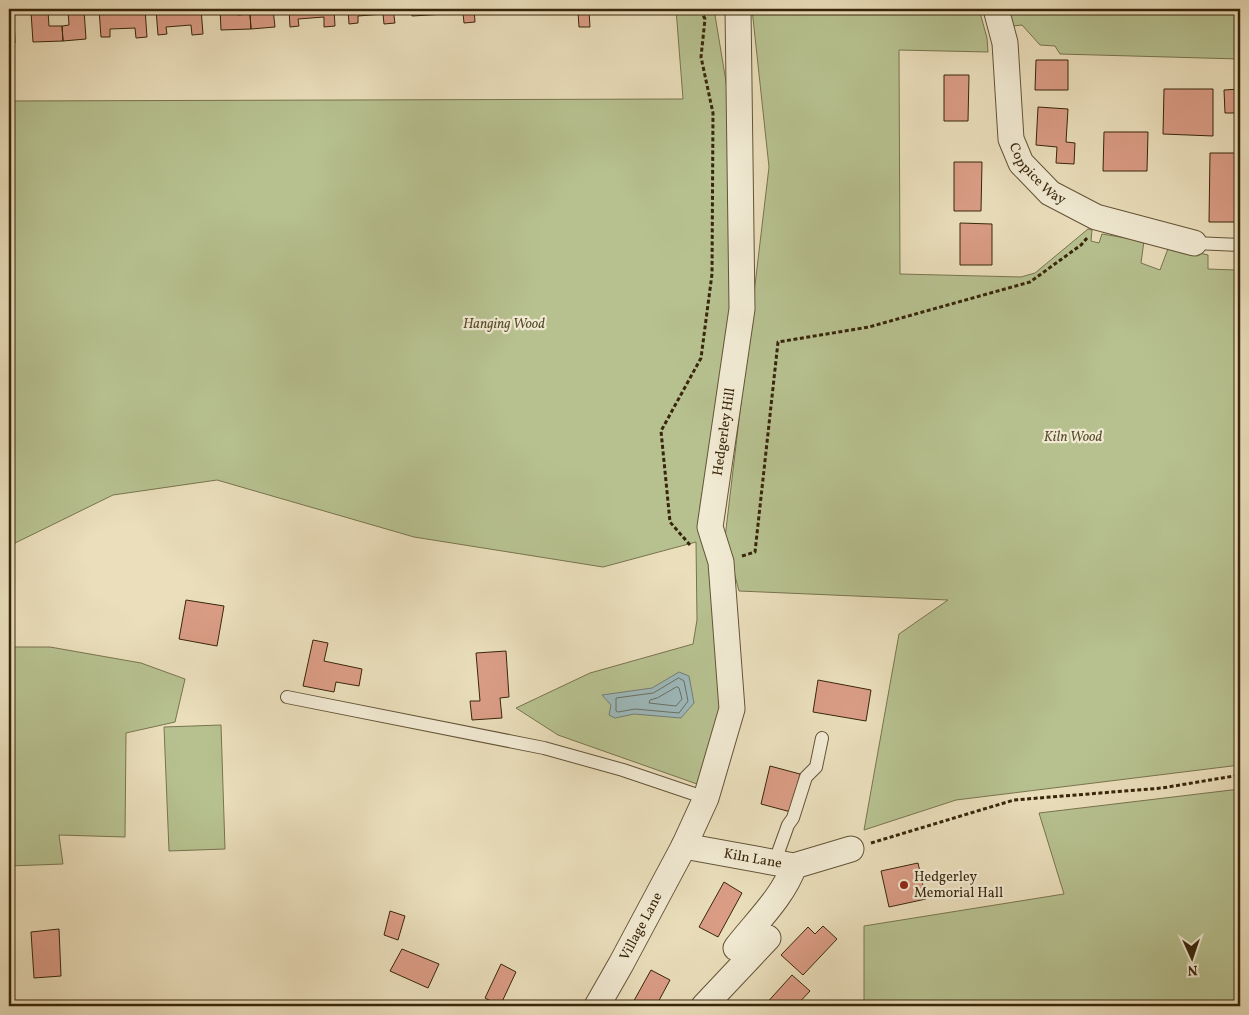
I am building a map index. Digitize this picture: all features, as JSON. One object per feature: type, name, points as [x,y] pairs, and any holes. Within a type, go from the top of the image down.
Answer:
[{"type":"street","name":"Hedgerley Hill","points":[[684,846],[706,798],[732,709],[721,562],[710,528],[742,309],[738,9]]},
{"type":"street","name":"Coppice Way","points":[[996,9],[1005,43],[1011,140],[1022,163],[1050,193],[1096,217],[1194,243]]},
{"type":"street","name":"Kiln Lane","points":[[684,846],[784,864],[851,849]]},
{"type":"street","name":"Village Lane","points":[[596,1006],[621,964],[684,846]]},
{"type":"street","points":[[736,948],[770,906],[790,876],[784,864]]},
{"type":"street","points":[[704,1006],[768,938]]},
{"type":"lane","points":[[1194,243],[1227,246],[1240,245]]},
{"type":"lane","points":[[286,697],[544,748],[623,770],[706,798]]},
{"type":"lane","points":[[784,864],[788,825],[793,818],[806,777],[816,767],[822,738]]},
{"type":"path","points":[[696,552],[670,522],[661,431],[701,358],[712,274],[713,113],[702,56],[705,19],[700,9]]},
{"type":"path","points":[[721,562],[755,552],[778,342],[869,327],[1030,282],[1081,245],[1090,235],[1095,236],[1096,217]]},
{"type":"path","points":[[851,849],[1014,800],[1162,788],[1240,776]]},
{"type":"green space","name":"Hanging Wood","points":[[676,9],[714,9],[730,106],[730,339],[700,506],[709,545],[728,705],[697,784],[558,735],[516,708],[590,673],[693,644],[697,620],[696,542],[603,567],[414,537],[217,480],[113,495],[9,546],[9,101],[683,99]]},
{"type":"green space","name":"Kiln Wood","points":[[752,9],[979,9],[987,38],[988,52],[899,50],[900,274],[1021,277],[1035,273],[1088,229],[1092,230],[1091,241],[1099,243],[1102,234],[1144,241],[1141,263],[1160,270],[1169,246],[1208,255],[1208,269],[1235,270],[1240,276],[1240,765],[956,800],[864,830],[899,634],[948,600],[739,591],[725,538],[769,167]]},
{"type":"green space","points":[[1007,9],[1240,9],[1240,59],[1060,54],[1055,46],[1040,45],[1022,25],[1013,26]]},
{"type":"green space","points":[[9,612],[11,647],[50,647],[141,663],[185,679],[175,722],[126,733],[125,837],[59,835],[63,864],[9,866]]},
{"type":"green space","points":[[221,725],[225,849],[169,851],[164,727]]},
{"type":"green space","points":[[1240,789],[1240,1006],[864,1006],[864,926],[1064,894],[1039,813]]},
{"type":"water","points":[[679,672],[689,676],[694,703],[681,718],[634,714],[615,718],[609,715],[611,705],[602,695],[652,688]]},
{"type":"building","points":[[99,9],[145,9],[147,37],[136,38],[135,28],[110,29],[110,37],[101,37]]},
{"type":"building","points":[[156,9],[201,9],[203,34],[192,35],[191,25],[166,27],[167,34],[158,35]]},
{"type":"building","points":[[220,9],[238,9],[238,15],[250,14],[251,29],[221,30]]},
{"type":"building","points":[[257,9],[273,9],[275,27],[251,29],[250,14],[258,13]]},
{"type":"building","points":[[289,9],[334,9],[335,26],[324,27],[324,17],[298,19],[299,26],[290,27]]},
{"type":"building","points":[[348,9],[393,9],[395,23],[384,24],[383,14],[358,16],[358,23],[349,24]]},
{"type":"building","points":[[411,9],[474,9],[475,22],[464,23],[463,13],[412,16]]},
{"type":"building","points":[[556,9],[610,10],[589,11],[590,27],[579,27],[578,12],[556,13]]},
{"type":"building","points":[[84,10],[86,39],[63,41],[62,26],[69,25],[68,11]]},
{"type":"building","points":[[48,11],[49,26],[62,26],[63,41],[33,42],[31,12]]},
{"type":"building","points":[[9,17],[14,17],[15,43],[9,44]]},
{"type":"building","points":[[1036,60],[1068,60],[1068,90],[1035,90]]},
{"type":"building","points":[[944,75],[969,75],[968,121],[944,121]]},
{"type":"building","points":[[1164,89],[1213,89],[1213,136],[1163,134]]},
{"type":"building","points":[[1240,89],[1240,113],[1225,113],[1224,90]]},
{"type":"building","points":[[1038,107],[1068,109],[1066,142],[1075,143],[1074,164],[1056,163],[1057,147],[1036,145]]},
{"type":"building","points":[[1104,132],[1148,132],[1147,171],[1103,171]]},
{"type":"building","points":[[1210,153],[1240,153],[1240,222],[1209,222]]},
{"type":"building","points":[[954,162],[982,162],[981,211],[954,211]]},
{"type":"building","points":[[960,223],[992,224],[992,265],[960,265]]},
{"type":"building","points":[[186,600],[224,606],[217,646],[179,639]]},
{"type":"building","points":[[313,640],[328,643],[324,661],[362,669],[359,686],[336,682],[334,692],[303,686]]},
{"type":"building","points":[[506,651],[509,697],[500,698],[502,718],[472,720],[470,701],[480,701],[476,653]]},
{"type":"building","points":[[818,680],[871,690],[866,721],[813,712]]},
{"type":"building","points":[[770,766],[800,774],[791,812],[761,804]]},
{"type":"building","name":"Hedgerley Memorial Hall","points":[[918,863],[926,899],[889,907],[881,871]]},
{"type":"building","points":[[724,882],[742,893],[718,937],[699,927]]},
{"type":"building","points":[[390,911],[405,916],[398,940],[384,935]]},
{"type":"building","points":[[823,926],[837,939],[803,975],[781,955],[808,927],[815,934]]},
{"type":"building","points":[[59,929],[61,976],[34,978],[31,932]]},
{"type":"building","points":[[402,949],[439,964],[428,988],[390,971]]},
{"type":"building","points":[[501,964],[516,972],[500,1006],[485,998]]},
{"type":"building","points":[[651,970],[670,980],[656,1006],[631,1006]]},
{"type":"building","points":[[792,975],[810,991],[796,1006],[764,1006]]},
{"type":"place","name":"Hedgerley Memorial Hall","points":[[904,885]]}]
